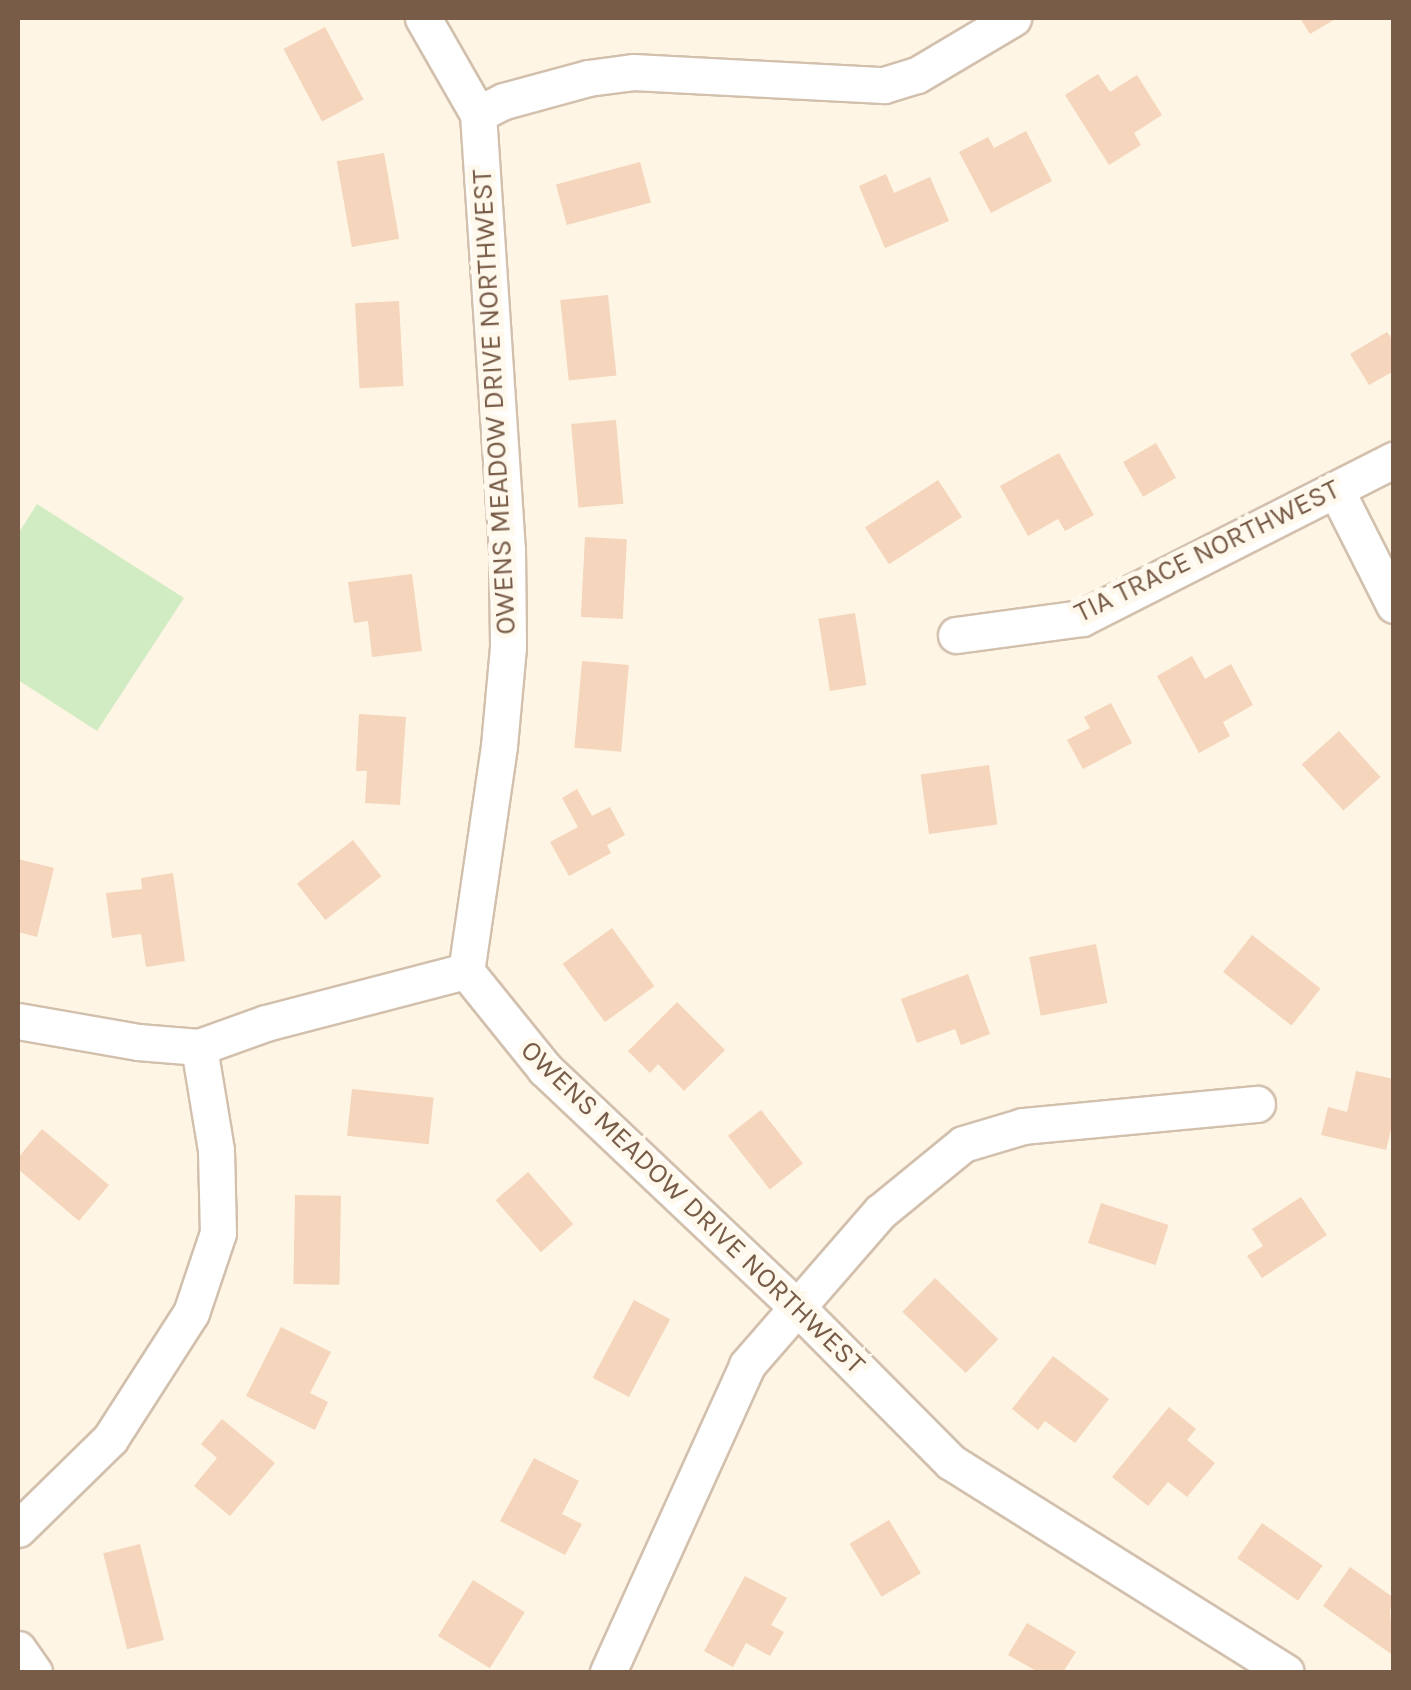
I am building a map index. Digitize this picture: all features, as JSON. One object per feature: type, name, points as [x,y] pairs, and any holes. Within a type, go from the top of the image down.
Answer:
[{"type":"street","name":"OWENS MEADOW DRIVE NORTHWEST","points":[[423,18],[478,114],[507,549],[508,647],[466,971],[545,1068],[797,1307],[950,1462],[1286,1672]]},
{"type":"street","points":[[478,114],[504,101],[588,78],[633,72],[884,85],[917,75],[1013,18]]},
{"type":"street","name":"TIA TRACE NORTHWEST","points":[[956,635],[1082,618],[1394,460]]},
{"type":"street","points":[[1336,490],[1394,606]]},
{"type":"street","points":[[18,1022],[138,1042],[198,1047],[266,1023],[466,971]]},
{"type":"street","points":[[18,1529],[110,1438],[192,1314],[218,1233],[216,1150],[198,1047]]},
{"type":"street","points":[[608,1672],[747,1364],[880,1212],[964,1144],[1023,1126],[1257,1104]]},
{"type":"street","points":[[18,1649],[34,1672]]},
{"type":"green space","points":[[37,504],[184,598],[97,731],[18,680],[18,534]]},
{"type":"building","points":[[1300,18],[1337,18],[1310,34]]},
{"type":"building","points":[[325,27],[363,99],[322,121],[284,49]]},
{"type":"building","points":[[1098,74],[1110,92],[1137,75],[1162,115],[1134,133],[1141,145],[1109,165],[1065,95]]},
{"type":"building","points":[[1026,131],[1052,181],[991,213],[959,152],[988,137],[994,148]]},
{"type":"building","points":[[384,153],[399,239],[352,247],[337,161]]},
{"type":"building","points":[[640,162],[651,203],[567,225],[556,185]]},
{"type":"building","points":[[886,174],[894,193],[930,177],[949,221],[885,248],[859,186]]},
{"type":"building","points":[[608,295],[616,376],[569,381],[560,300]]},
{"type":"building","points":[[399,301],[403,386],[360,388],[355,303]]},
{"type":"building","points":[[1387,332],[1394,342],[1394,371],[1369,385],[1350,354]]},
{"type":"building","points":[[616,420],[623,504],[578,508],[571,424]]},
{"type":"building","points":[[1156,443],[1176,478],[1143,497],[1123,462]]},
{"type":"building","points":[[1059,453],[1094,515],[1065,531],[1058,519],[1028,536],[1000,486]]},
{"type":"building","points":[[938,480],[962,517],[889,564],[865,527]]},
{"type":"building","points":[[585,537],[627,539],[623,619],[581,617]]},
{"type":"building","points":[[412,574],[422,651],[372,657],[368,621],[354,623],[348,582]]},
{"type":"building","points":[[855,613],[866,685],[830,691],[818,619]]},
{"type":"building","points":[[1192,656],[1205,679],[1231,664],[1253,705],[1223,722],[1230,736],[1199,753],[1157,676]]},
{"type":"building","points":[[582,661],[629,665],[621,752],[574,748]]},
{"type":"building","points":[[1111,703],[1132,743],[1083,769],[1067,740],[1090,728],[1084,717]]},
{"type":"building","points":[[359,714],[406,717],[400,805],[365,803],[367,771],[356,771]]},
{"type":"building","points":[[1339,731],[1380,777],[1343,811],[1302,764]]},
{"type":"building","points":[[989,765],[997,824],[929,834],[921,775]]},
{"type":"building","points":[[577,789],[592,816],[610,807],[625,835],[607,845],[611,853],[569,876],[550,842],[578,827],[562,798]]},
{"type":"building","points":[[353,840],[381,876],[325,920],[297,884]]},
{"type":"building","points":[[18,859],[54,868],[37,937],[18,932]]},
{"type":"building","points":[[173,873],[185,961],[146,967],[141,934],[112,938],[106,893],[142,889],[141,878]]},
{"type":"building","points":[[612,928],[654,986],[605,1022],[563,964]]},
{"type":"building","points":[[1252,935],[1321,989],[1292,1026],[1223,972]]},
{"type":"building","points":[[1096,944],[1107,1003],[1041,1016],[1029,957]]},
{"type":"building","points":[[968,974],[990,1034],[961,1045],[955,1029],[917,1043],[901,999]]},
{"type":"building","points":[[677,1002],[725,1050],[684,1091],[658,1064],[650,1073],[628,1051]]},
{"type":"building","points":[[1356,1071],[1394,1079],[1394,1118],[1386,1150],[1321,1135],[1328,1107],[1347,1112]]},
{"type":"building","points":[[352,1089],[434,1098],[429,1144],[347,1136]]},
{"type":"building","points":[[761,1110],[803,1164],[770,1189],[728,1136]]},
{"type":"building","points":[[42,1129],[109,1185],[79,1221],[18,1169],[18,1158]]},
{"type":"building","points":[[528,1172],[573,1224],[541,1252],[496,1200]]},
{"type":"building","points":[[295,1195],[341,1196],[339,1285],[293,1284]]},
{"type":"building","points":[[1301,1197],[1327,1235],[1262,1278],[1247,1256],[1263,1246],[1252,1229]]},
{"type":"building","points":[[1101,1203],[1169,1225],[1156,1265],[1088,1243]]},
{"type":"building","points":[[935,1278],[998,1339],[966,1373],[902,1312]]},
{"type":"building","points":[[634,1300],[670,1319],[629,1397],[593,1378]]},
{"type":"building","points":[[281,1327],[331,1352],[310,1393],[328,1402],[315,1430],[246,1396]]},
{"type":"building","points":[[1053,1356],[1109,1399],[1075,1443],[1045,1421],[1038,1430],[1012,1409]]},
{"type":"building","points":[[1169,1407],[1196,1429],[1187,1440],[1215,1463],[1187,1497],[1168,1482],[1148,1506],[1112,1477]]},
{"type":"building","points":[[222,1419],[275,1463],[230,1516],[194,1486],[217,1458],[201,1444]]},
{"type":"building","points":[[534,1458],[579,1481],[562,1514],[582,1524],[565,1555],[500,1521]]},
{"type":"building","points":[[889,1520],[921,1573],[882,1597],[850,1544]]},
{"type":"building","points":[[1262,1523],[1323,1565],[1298,1601],[1237,1558]]},
{"type":"building","points":[[140,1544],[164,1640],[127,1649],[103,1553]]},
{"type":"building","points":[[1350,1567],[1394,1598],[1390,1610],[1394,1656],[1323,1606]]},
{"type":"building","points":[[745,1576],[787,1598],[771,1625],[784,1632],[770,1656],[746,1643],[733,1667],[704,1651]]},
{"type":"building","points":[[473,1580],[525,1612],[490,1668],[438,1636]]},
{"type":"building","points":[[1027,1623],[1076,1652],[1063,1672],[1038,1672],[1008,1655]]}]
